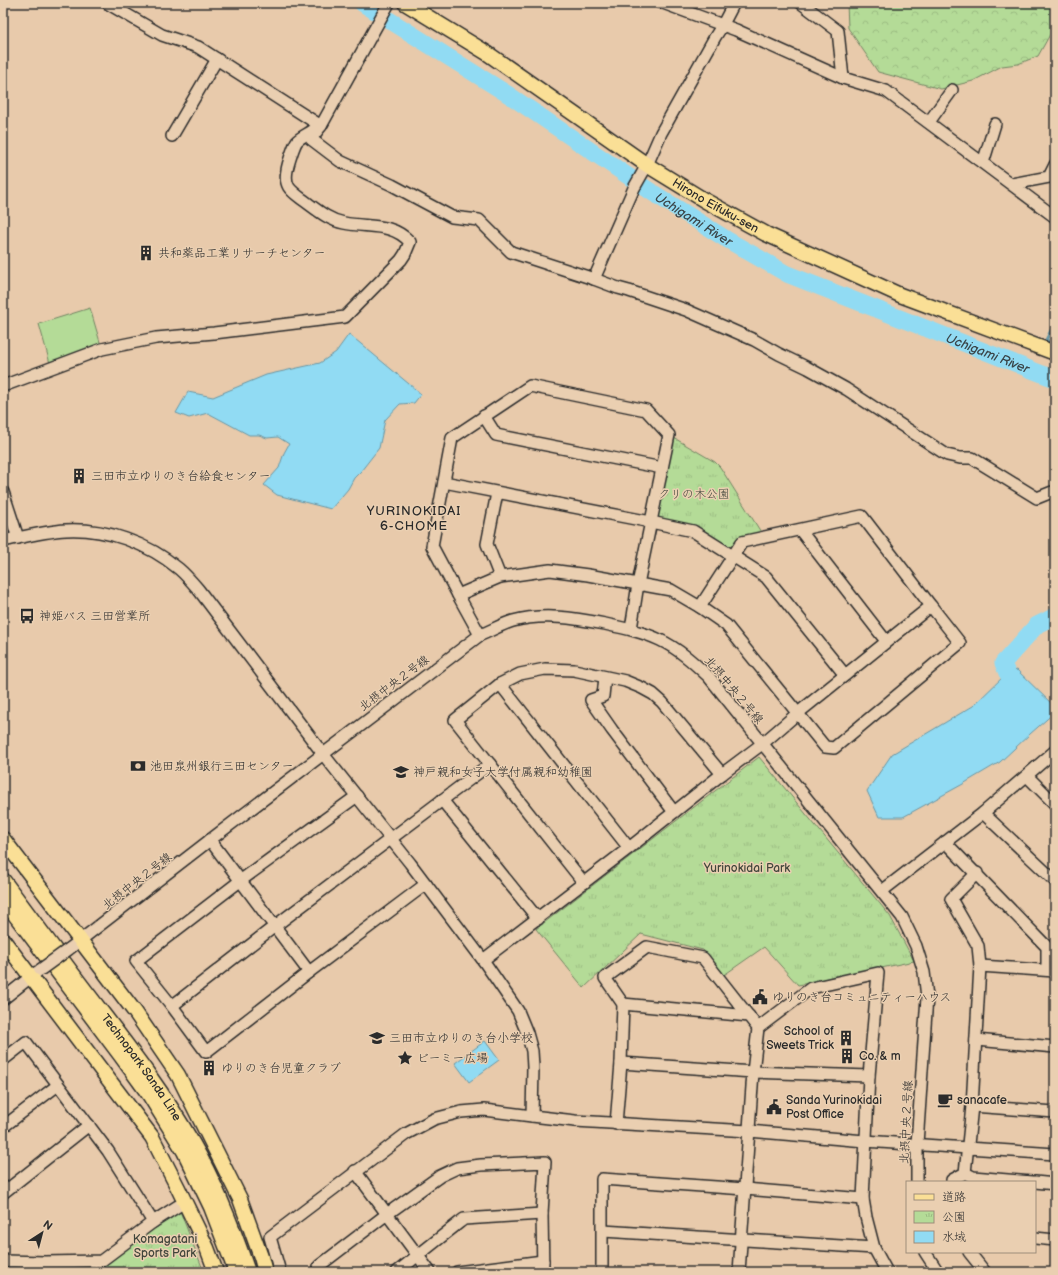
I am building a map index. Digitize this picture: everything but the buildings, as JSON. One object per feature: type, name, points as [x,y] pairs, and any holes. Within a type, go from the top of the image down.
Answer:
[{"type":"main road","name":"Hirono Eifuku-sen","points":[[405,3],[487,53],[647,165],[704,200],[766,234],[900,295],[1055,353]]},
{"type":"main road","points":[[3,839],[135,1012],[178,1075],[240,1199],[265,1272]]},
{"type":"main road","name":"Technopark Sanda Line","points":[[3,880],[131,1049],[165,1097],[194,1144],[222,1202],[248,1272]]},
{"type":"main road","name":"Technopark Sanda Line","points":[[3,900],[150,1096],[187,1158],[211,1206],[236,1272]]},
{"type":"main road","points":[[3,940],[36,974],[152,1137],[207,1248],[216,1272]]},
{"type":"street","points":[[106,3],[162,35],[198,47],[320,126]]},
{"type":"street","points":[[389,3],[320,126],[310,140],[340,161],[392,185],[452,217],[479,220],[510,252],[686,310],[754,340],[846,389],[947,455],[960,458],[972,458],[1037,498],[1052,492],[1055,494]]},
{"type":"street","points":[[663,3],[736,30],[843,78],[886,92],[929,122],[1055,217]]},
{"type":"street","points":[[594,279],[634,188],[647,165],[661,133],[734,3]]},
{"type":"street","points":[[801,3],[838,31],[843,78]]},
{"type":"street","points":[[172,136],[217,59]]},
{"type":"street","points":[[929,122],[952,90]]},
{"type":"street","points":[[983,163],[995,124]]},
{"type":"street","points":[[3,386],[102,349],[156,338],[345,318],[401,260],[410,242],[404,236],[392,229],[344,223],[328,218],[293,193],[286,184],[285,176],[287,165],[297,142],[320,126]]},
{"type":"street","points":[[1012,184],[1050,177],[1055,165]]},
{"type":"street","points":[[480,635],[432,546],[452,438],[530,386],[646,410],[669,435],[630,629]]},
{"type":"street","points":[[484,416],[496,435],[662,468]]},
{"type":"street","points":[[444,482],[651,522],[693,532],[766,577],[845,675]]},
{"type":"street","points":[[3,492],[18,538]]},
{"type":"street","points":[[497,493],[487,544],[500,577]]},
{"type":"street","points":[[458,595],[500,577],[550,570],[588,575],[670,590],[700,607],[726,625],[825,747],[834,748],[960,643],[862,516],[742,542],[700,607]]},
{"type":"street","points":[[3,541],[66,530],[90,531],[122,537],[156,553],[179,569],[209,602],[323,754],[426,884],[483,960],[518,1011],[527,1033],[532,1051],[532,1116]]},
{"type":"street","points":[[800,530],[886,641]]},
{"type":"street","points":[[483,960],[538,919],[762,744],[886,641],[931,606]]},
{"type":"street","name":"北摂中央２号線","points":[[36,974],[480,635],[512,621],[532,617],[557,616],[630,629],[661,640],[687,656],[709,677],[902,917],[916,946],[924,972],[927,997],[917,1144],[917,1181]]},
{"type":"street","points":[[584,883],[455,720],[500,684],[520,674],[545,669],[574,670],[625,680],[642,688],[662,702],[722,774]]},
{"type":"street","points":[[605,677],[603,696],[591,700],[674,812]]},
{"type":"street","points":[[500,684],[629,848]]},
{"type":"street","points":[[882,891],[983,812],[1055,751]]},
{"type":"street","points":[[172,1006],[275,926],[490,764]]},
{"type":"street","points":[[1027,776],[1055,804]]},
{"type":"street","points":[[357,796],[240,881],[136,961],[206,1052],[426,884]]},
{"type":"street","points":[[442,800],[538,919]]},
{"type":"street","points":[[983,812],[1055,881]]},
{"type":"street","points":[[210,840],[309,972]]},
{"type":"street","points":[[945,842],[977,873],[1047,947],[1051,970],[980,966]]},
{"type":"street","points":[[965,1173],[972,1106],[980,966],[978,946],[951,900],[977,873]]},
{"type":"street","points":[[616,1124],[624,1004],[605,978],[647,946],[703,958],[758,1028],[753,1072],[739,1272]]},
{"type":"street","points":[[758,1028],[811,988],[878,973],[869,1076],[863,1199],[874,1248],[887,1272]]},
{"type":"street","points":[[3,999],[36,974]]},
{"type":"street","points":[[624,1004],[749,1016]]},
{"type":"street","points":[[976,1040],[1055,1047]]},
{"type":"street","points":[[3,1060],[26,1042],[108,1151],[152,1222]]},
{"type":"street","points":[[621,1062],[753,1072],[869,1076]]},
{"type":"street","points":[[3,1127],[58,1085]]},
{"type":"street","points":[[972,1106],[1055,1112]]},
{"type":"street","points":[[280,1272],[270,1237],[406,1134],[434,1119],[461,1112],[484,1110],[575,1121],[749,1131],[865,1141],[1055,1154]]},
{"type":"street","points":[[3,1193],[89,1125]]},
{"type":"street","points":[[319,1272],[319,1266],[440,1176],[457,1168],[481,1165],[544,1162],[542,1214],[543,1266],[457,1272]]},
{"type":"street","points":[[356,1171],[430,1272]]},
{"type":"street","points":[[952,1181],[965,1173]]},
{"type":"street","points":[[965,1173],[973,1177],[1020,1181]]},
{"type":"street","points":[[602,1272],[602,1179],[863,1199]]},
{"type":"street","points":[[1036,1182],[1055,1184]]},
{"type":"street","points":[[3,1261],[102,1261],[152,1222],[178,1206]]},
{"type":"street","points":[[397,1272],[464,1219],[542,1214]]},
{"type":"street","points":[[602,1231],[741,1241],[874,1248]]},
{"type":"street","points":[[1036,1238],[1055,1240]]},
{"type":"street","points":[[926,1253],[938,1272]]},
{"type":"street","points":[[970,1253],[985,1272]]},
{"type":"green space","points":[[847,3],[1055,3],[1055,15],[1053,29],[1038,56],[1018,64],[1002,66],[973,81],[941,89],[878,72],[848,28]]},
{"type":"green space","points":[[90,308],[102,349],[51,367],[39,324]]},
{"type":"green space","name":"クリの木公園","points":[[669,435],[715,462],[720,467],[764,537],[742,542],[733,556],[693,531],[651,522]]},
{"type":"green space","name":"Yurinokidai Park","points":[[759,757],[890,916],[914,961],[798,985],[764,947],[724,975],[703,950],[641,934],[584,988],[536,929]]},
{"type":"green space","name":"Komagatani Sports Park","points":[[178,1206],[204,1272],[3,1272],[3,1262],[101,1261]]},
{"type":"water","points":[[349,334],[421,394],[414,403],[400,404],[385,420],[379,448],[331,509],[277,495],[264,485],[279,468],[289,444],[278,437],[267,438],[259,435],[249,435],[208,413],[189,418],[176,413],[188,392],[213,397],[266,375],[320,363],[336,352]]},
{"type":"water","points":[[1017,670],[1055,707],[1055,712],[1000,762],[903,817],[879,817],[867,791],[892,754],[973,706],[1007,673]]},
{"type":"water","points":[[485,1041],[499,1060],[469,1082],[455,1063]]},
{"type":"waterway","name":"Uchigami River","points":[[362,3],[509,95],[650,191],[726,239],[787,274],[1055,379]]},
{"type":"waterway","points":[[1055,323],[1046,340],[1055,343]]},
{"type":"waterway","points":[[1007,673],[1003,663],[1037,625],[1055,616]]},
{"type":"place","name":"共和薬品工業リサーチセンター","points":[[146,253]]},
{"type":"place","name":"三田市立ゆりのき台給食センター","points":[[79,476]]},
{"type":"place","name":"神姫バス 三田営業所","points":[[27,616]]},
{"type":"place","name":"池田泉州銀行三田センター","points":[[138,766]]},
{"type":"place","name":"神戸親和女子大学付属親和幼稚園","points":[[401,772]]},
{"type":"place","name":"ゆりのき台コミュニティーハウス","points":[[760,997]]},
{"type":"place","name":"三田市立ゆりのき台小学校","points":[[377,1038]]},
{"type":"place","name":"School of Sweets Trick","points":[[846,1038]]},
{"type":"place","name":"Co. & m","points":[[847,1056]]},
{"type":"place","name":"ビーミー広場","points":[[405,1058]]},
{"type":"place","name":"ゆりのき台児童クラブ","points":[[209,1068]]},
{"type":"place","name":"sanacafe","points":[[945,1100]]},
{"type":"place","name":"Sanda Yurinokidai Post Office","points":[[774,1107]]},
{"type":"district","name":"YURINOKIDAI 6-CHOME","points":[[414,518]]}]
